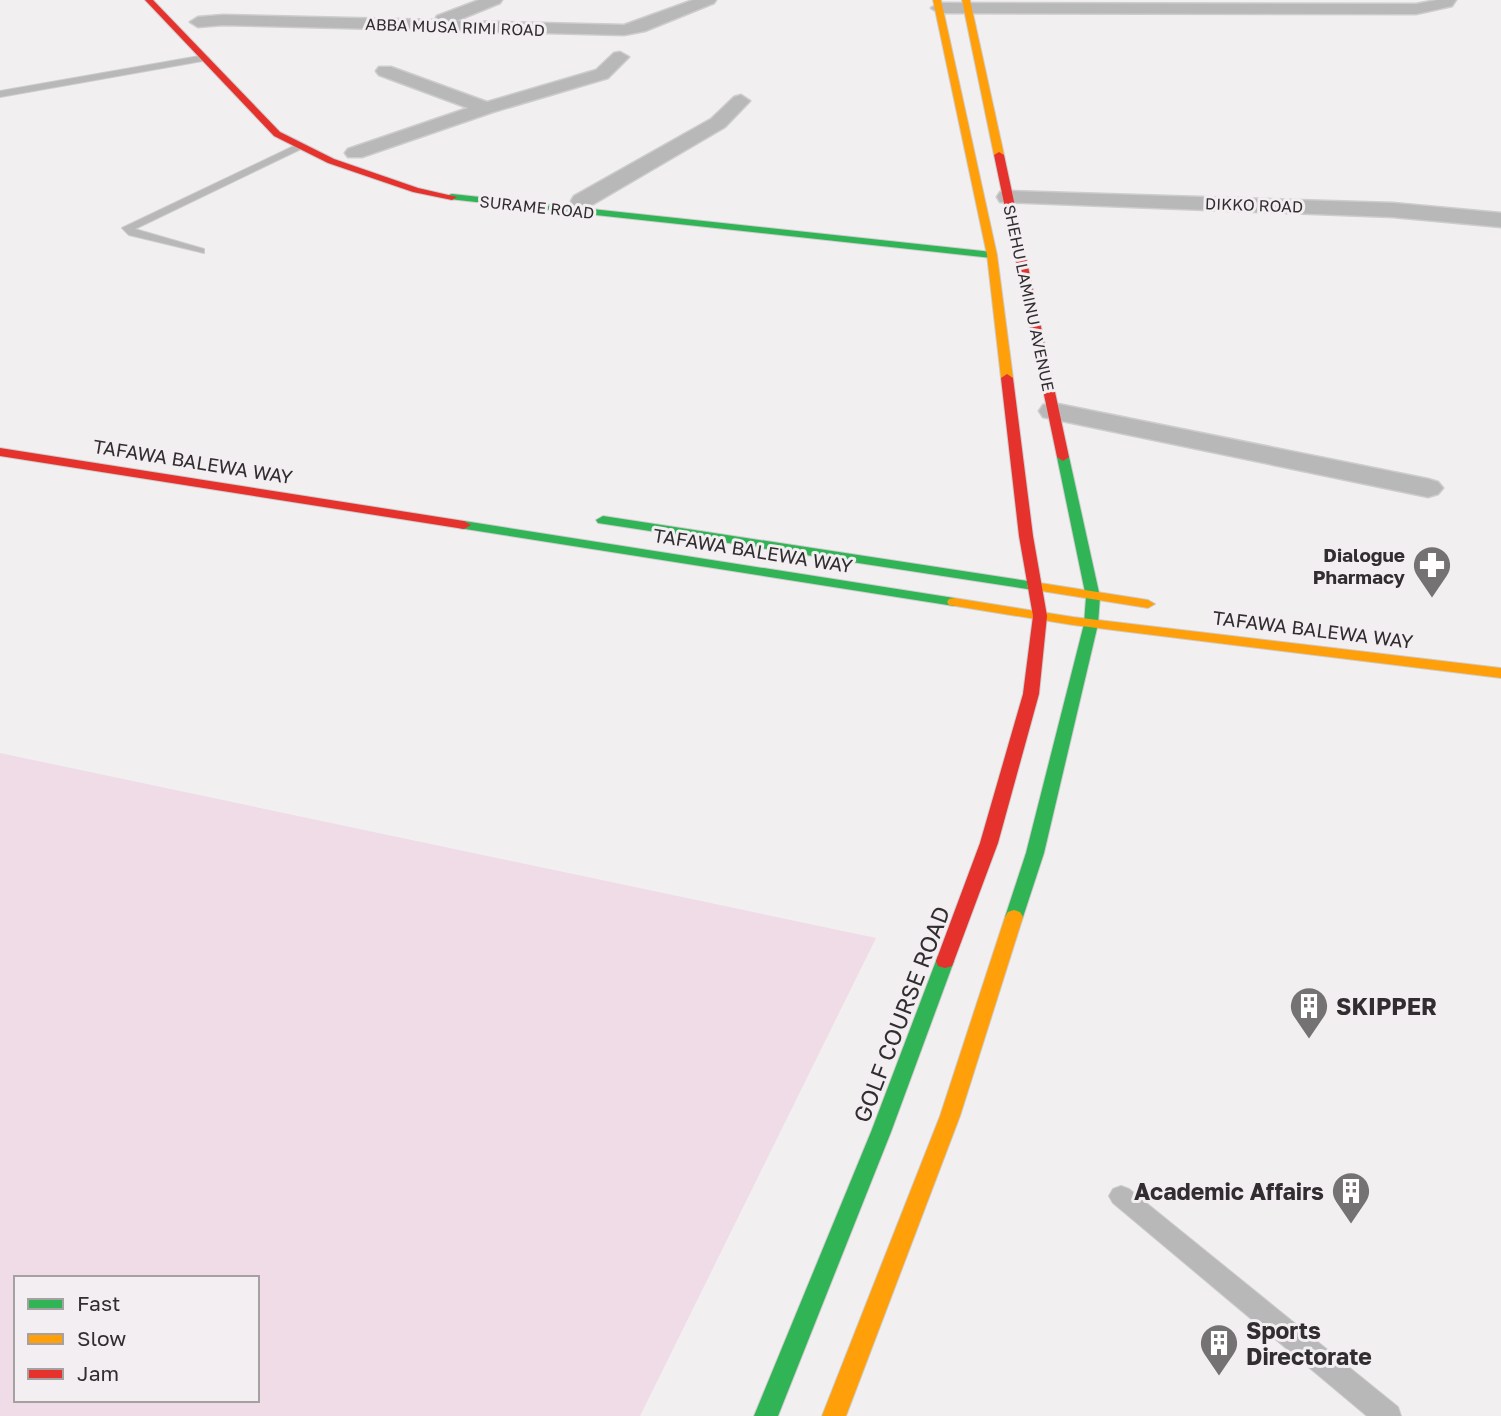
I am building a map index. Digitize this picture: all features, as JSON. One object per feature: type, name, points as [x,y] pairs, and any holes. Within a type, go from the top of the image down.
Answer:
[{"type":"street","name":"SURAME ROAD","points":[[149,0],[205,58],[244,89],[277,134],[300,147],[416,190],[460,198],[991,247]]},
{"type":"street","points":[[426,26],[494,0]]},
{"type":"street","name":"ABBA MUSA RIMI ROAD","points":[[198,22],[223,20],[624,30],[655,22],[708,0]]},
{"type":"street","points":[[938,4],[1416,9],[1446,3],[1448,0]]},
{"type":"street","name":"SHEHU LAMINU AVENUE","points":[[938,4],[991,247],[1026,536],[1040,616]]},
{"type":"street","name":"SHEHU LAMINU AVENUE","points":[[966,4],[1093,597],[1091,624]]},
{"type":"street","points":[[184,8],[215,39]]},
{"type":"street","points":[[355,153],[486,108],[602,74],[620,57]]},
{"type":"street","points":[[385,71],[486,108]]},
{"type":"street","points":[[582,201],[718,123],[741,101]]},
{"type":"street","name":"SURAME ROAD","points":[[325,140],[436,181],[582,201],[991,247]]},
{"type":"street","name":"DIKKO ROAD","points":[[1007,197],[1393,210],[1501,220]]},
{"type":"street","points":[[1053,411],[1427,488]]},
{"type":"street","name":"TAFAWA BALEWA WAY","points":[[0,452],[1091,624],[1501,673]]},
{"type":"street","name":"TAFAWA BALEWA WAY","points":[[580,517],[1161,606]]},
{"type":"street","name":"GOLF COURSE ROAD","points":[[766,1416],[881,1132],[989,843],[1031,694],[1040,616]]},
{"type":"street","points":[[834,1416],[950,1116],[1035,853],[1091,624]]},
{"type":"lane","points":[[0,94],[205,58]]},
{"type":"lane","points":[[200,251],[132,233],[128,228],[300,147]]},
{"type":"lane","points":[[1121,1196],[1388,1416]]},
{"type":"shaded area","points":[[0,753],[876,938],[640,1416],[0,1416]]},
{"type":"traffic: fast","points":[[452,197],[992,255]]},
{"type":"traffic: fast","points":[[1014,917],[1035,853],[1091,624],[1093,597],[1063,457]]},
{"type":"traffic: fast","points":[[603,520],[1034,586]]},
{"type":"traffic: fast","points":[[464,525],[954,602]]},
{"type":"traffic: fast","points":[[766,1416],[881,1132],[945,961]]},
{"type":"traffic: slow","points":[[937,0],[992,255],[1007,378]]},
{"type":"traffic: slow","points":[[966,0],[999,155]]},
{"type":"traffic: slow","points":[[1034,586],[1148,604]]},
{"type":"traffic: slow","points":[[954,602],[1073,621],[1501,673]]},
{"type":"traffic: slow","points":[[834,1416],[950,1116],[1014,917]]},
{"type":"traffic: jam","points":[[149,0],[277,134],[331,161],[416,190],[452,197]]},
{"type":"traffic: jam","points":[[999,155],[1063,457]]},
{"type":"traffic: jam","points":[[945,961],[989,843],[1031,694],[1040,616],[1026,536],[1007,378]]},
{"type":"traffic: jam","points":[[0,452],[464,525]]},
{"type":"place","name":"Dialogue Pharmacy","points":[[1432,599]]},
{"type":"place","name":"SKIPPER","points":[[1309,1040]]},
{"type":"place","name":"Academic Affairs","points":[[1351,1225]]},
{"type":"place","name":"Sports Directorate","points":[[1219,1377]]}]
